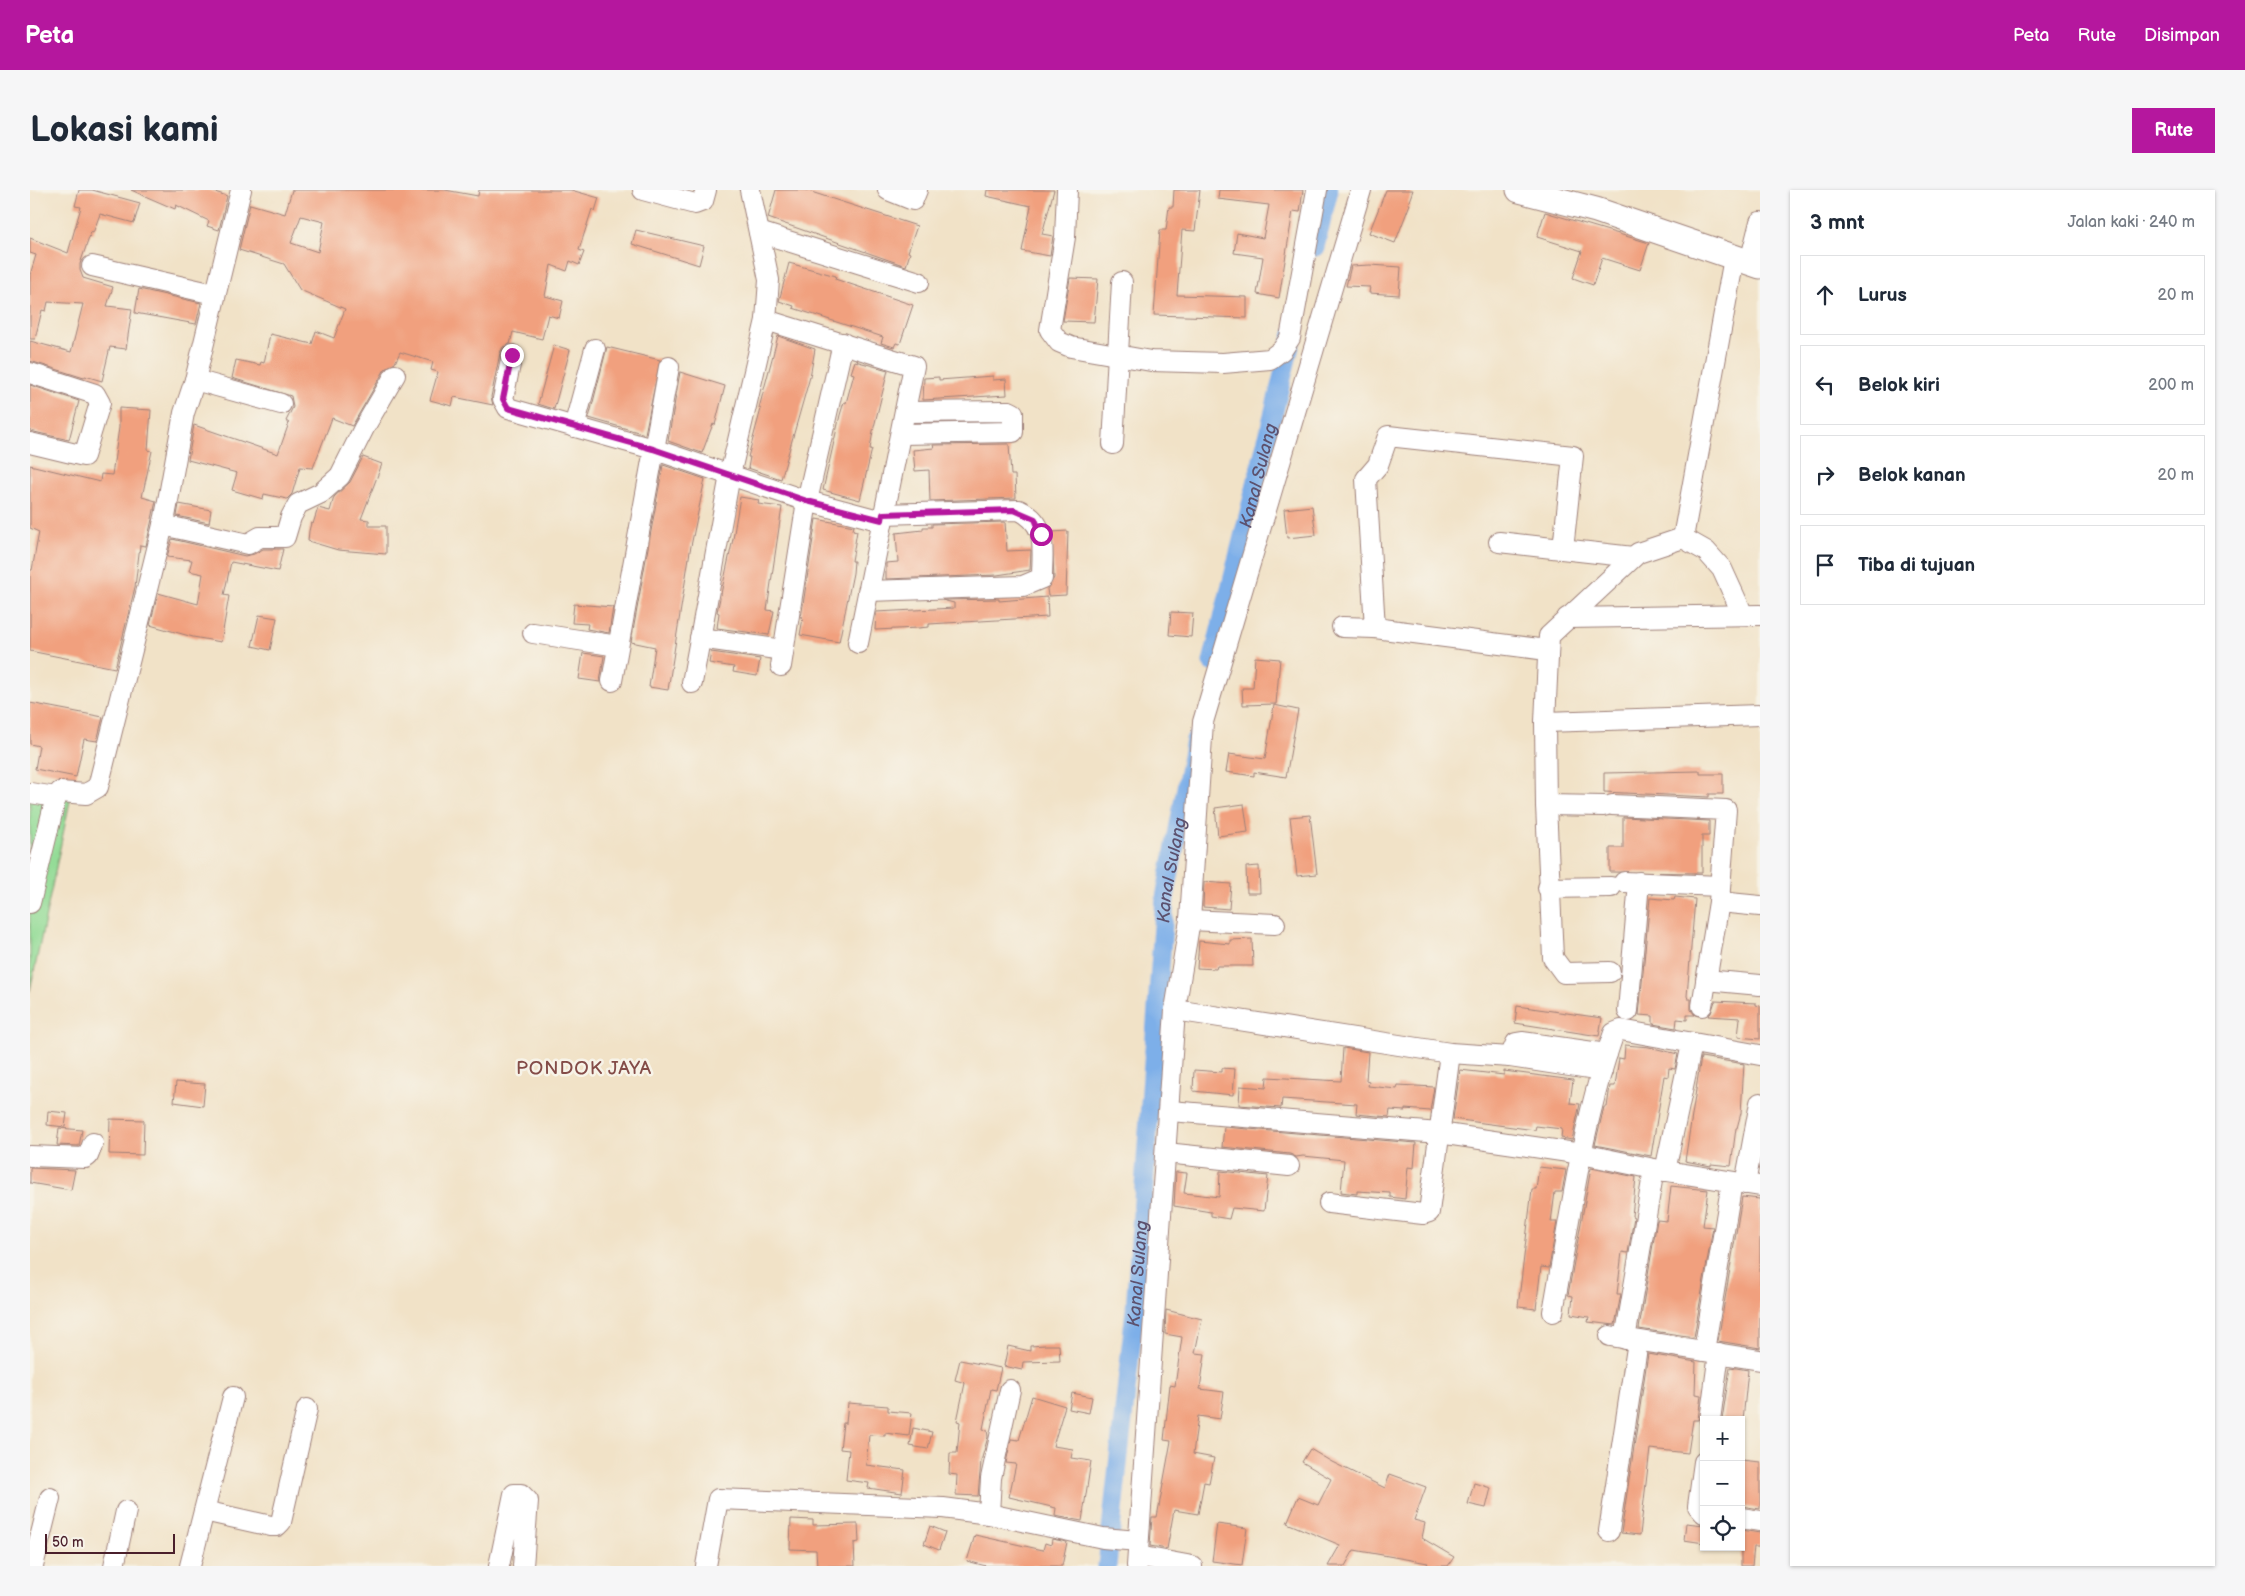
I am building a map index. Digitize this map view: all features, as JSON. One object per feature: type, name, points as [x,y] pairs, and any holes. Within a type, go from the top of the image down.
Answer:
[{"type":"street","points":[[30,903],[56,797],[60,792],[86,794],[98,787],[163,525],[184,413],[195,380],[214,294],[241,190]]},
{"type":"street","points":[[643,190],[696,204],[703,202],[706,190]]},
{"type":"street","points":[[692,683],[730,475],[766,320],[769,280],[750,190]]},
{"type":"street","points":[[888,190],[913,200],[918,190]]},
{"type":"street","points":[[1066,190],[1065,237],[1050,330],[1059,342],[1071,347],[1151,361],[1223,363],[1270,359],[1282,350],[1290,338],[1317,190]]},
{"type":"street","points":[[1136,1551],[1152,1315],[1170,1111],[1175,1010],[1190,920],[1203,722],[1361,190]]},
{"type":"street","points":[[1519,190],[1596,210],[1748,262]]},
{"type":"street","points":[[1682,538],[1748,262],[1759,227]]},
{"type":"street","points":[[759,232],[919,282]]},
{"type":"street","points":[[92,266],[214,294]]},
{"type":"street","points":[[1113,444],[1122,282]]},
{"type":"street","points":[[766,320],[914,366],[858,643]]},
{"type":"street","points":[[700,638],[782,658],[807,501],[842,343]]},
{"type":"street","points":[[574,427],[595,350]]},
{"type":"street","points":[[512,355],[503,399],[506,406],[653,449],[807,501],[882,517],[1019,510],[1035,519],[1041,534],[1042,578],[1023,586],[868,591]]},
{"type":"street","points":[[612,681],[669,367]]},
{"type":"street","points":[[30,373],[95,394],[100,403],[84,456],[30,443]]},
{"type":"street","points":[[163,525],[248,544],[260,537],[285,537],[298,504],[321,493],[340,476],[364,428],[395,375]]},
{"type":"street","points":[[195,380],[281,404]]},
{"type":"street","points":[[901,434],[1013,432],[1013,413],[1009,411],[906,412]]},
{"type":"street","points":[[1375,628],[1366,479],[1378,465],[1388,436],[1573,456],[1564,549]]},
{"type":"street","points":[[1610,972],[1564,973],[1553,958],[1548,888],[1546,805],[1545,722],[1549,636],[1638,552],[1682,538],[1706,551],[1722,569],[1752,615]]},
{"type":"street","points":[[1500,542],[1633,557]]},
{"type":"street","points":[[1567,618],[1752,615]]},
{"type":"street","points":[[1342,627],[1375,628],[1547,650]]},
{"type":"street","points":[[533,633],[618,646]]},
{"type":"street","points":[[1545,722],[1760,715]]},
{"type":"street","points":[[30,793],[56,797]]},
{"type":"street","points":[[1546,805],[1726,810],[1720,894],[1702,1006]]},
{"type":"street","points":[[1548,888],[1625,884],[1720,894],[1760,906]]},
{"type":"street","points":[[1625,884],[1628,1011]]},
{"type":"street","points":[[1190,920],[1275,924]]},
{"type":"street","points":[[1706,980],[1760,985]]},
{"type":"street","points":[[1175,1010],[1450,1052],[1510,1057],[1516,1043],[1522,1042],[1605,1062]]},
{"type":"street","points":[[1553,1312],[1582,1154],[1614,1033],[1621,1030],[1760,1055]]},
{"type":"street","points":[[1609,1532],[1625,1339],[1660,1170],[1692,1044]]},
{"type":"street","points":[[1329,1203],[1423,1214],[1429,1212],[1450,1052]]},
{"type":"street","points":[[1710,1416],[1711,1352],[1746,1184],[1760,1103]]},
{"type":"street","points":[[1170,1111],[1439,1133],[1582,1154],[1660,1170],[1746,1184]]},
{"type":"street","points":[[30,1156],[85,1158],[88,1156],[93,1143]]},
{"type":"street","points":[[1166,1153],[1289,1166]]},
{"type":"street","points":[[1625,1339],[1760,1360]]},
{"type":"street","points":[[989,1514],[991,1478],[1010,1390]]},
{"type":"street","points":[[190,1566],[233,1397]]},
{"type":"street","points":[[204,1511],[277,1526],[281,1522],[307,1409]]},
{"type":"street","points":[[1700,1491],[1698,1506],[1700,1508]]},
{"type":"street","points":[[499,1566],[512,1500],[514,1494],[521,1494],[528,1501],[523,1566]]},
{"type":"street","points":[[33,1566],[50,1498]]},
{"type":"street","points":[[706,1566],[718,1499],[942,1508],[989,1514],[1103,1538],[1136,1551],[1192,1566]]},
{"type":"street","points":[[114,1566],[126,1511]]},
{"type":"street","points":[[1745,1519],[1760,1521]]},
{"type":"green space","points":[[30,789],[71,796],[30,991]]},
{"type":"building","points":[[79,190],[92,190],[140,203],[134,223],[100,214],[93,233],[91,232],[80,264],[83,278],[113,287],[107,306],[132,309],[126,349],[110,347],[102,381],[85,376],[84,378],[30,361],[30,341],[71,352],[83,304],[48,302],[46,311],[42,310],[35,339],[30,339],[30,275],[36,255],[30,253],[30,238],[68,253],[81,207],[75,206]]},
{"type":"building","points":[[131,190],[209,190],[227,196],[219,230],[207,226],[209,221],[176,205],[175,209]]},
{"type":"building","points":[[292,190],[445,190],[478,196],[479,190],[571,190],[599,198],[595,211],[592,209],[579,250],[584,252],[579,265],[570,261],[567,271],[551,265],[545,296],[563,301],[559,318],[548,315],[542,339],[513,332],[510,344],[503,347],[500,353],[491,397],[493,405],[454,397],[452,406],[430,400],[438,372],[431,370],[433,362],[400,352],[395,363],[385,369],[352,426],[332,418],[313,468],[300,467],[292,494],[287,499],[264,494],[263,499],[232,490],[237,473],[188,460],[194,425],[278,454],[289,423],[286,421],[293,407],[291,396],[232,378],[236,360],[260,365],[261,362],[264,363],[270,334],[312,344],[316,331],[334,338],[345,309],[300,290],[284,264],[239,250],[250,204],[285,214]],"holes":[[[301,216],[324,222],[318,252],[291,243]]]},
{"type":"building","points":[[776,190],[805,190],[917,226],[908,252],[910,253],[906,266],[768,218]]},
{"type":"building","points":[[987,190],[1054,190],[1042,234],[1053,236],[1050,256],[1022,251],[1031,206],[986,196]]},
{"type":"building","points":[[1174,190],[1200,190],[1195,231],[1182,230],[1177,295],[1247,297],[1247,318],[1154,315],[1160,230],[1166,230],[1169,207],[1173,207]]},
{"type":"building","points":[[1219,190],[1303,190],[1300,212],[1293,211],[1279,298],[1257,294],[1263,257],[1234,253],[1237,233],[1263,238],[1269,205],[1218,199]]},
{"type":"building","points":[[1386,190],[1413,190],[1408,204],[1410,204],[1395,243],[1369,233]]},
{"type":"building","points":[[1545,212],[1649,243],[1640,270],[1602,258],[1593,285],[1573,278],[1582,251],[1537,237]]},
{"type":"building","points":[[636,230],[704,246],[699,265],[632,244]]},
{"type":"building","points":[[789,263],[836,276],[835,279],[913,305],[900,344],[896,343],[894,347],[881,343],[883,337],[793,308],[794,306],[779,301]]},
{"type":"building","points":[[1351,266],[1401,267],[1399,295],[1369,293],[1370,287],[1346,286]]},
{"type":"building","points":[[1070,278],[1098,279],[1094,322],[1063,321]]},
{"type":"building","points":[[139,289],[201,303],[196,324],[135,313]]},
{"type":"building","points":[[778,336],[815,349],[810,377],[781,479],[748,468],[750,457],[748,457],[761,409],[759,408]]},
{"type":"building","points":[[554,345],[570,350],[554,409],[538,404]]},
{"type":"building","points":[[607,347],[660,360],[645,434],[589,418]]},
{"type":"building","points":[[855,361],[888,370],[873,431],[870,449],[872,449],[860,500],[823,490],[840,415],[844,402],[846,403],[854,374],[851,373]]},
{"type":"building","points":[[680,372],[725,386],[715,425],[713,424],[702,453],[668,441]]},
{"type":"building","points":[[993,376],[993,380],[1006,379],[1007,395],[923,400],[924,378],[939,377],[939,380]]},
{"type":"building","points":[[30,385],[79,401],[69,440],[30,431]]},
{"type":"building","points":[[119,408],[151,410],[148,450],[152,451],[142,497],[156,501],[146,546],[140,545],[135,587],[115,668],[30,651],[30,570],[32,570],[39,532],[30,528],[30,465],[100,482],[101,474],[112,475],[119,428]]},
{"type":"building","points":[[1009,444],[1011,475],[1015,475],[1016,498],[930,501],[929,470],[915,471],[913,450],[934,448],[933,445]]},
{"type":"building","points":[[363,457],[382,464],[361,519],[369,520],[369,526],[386,526],[386,554],[338,550],[308,541],[311,523],[313,524],[318,508],[330,511],[334,497],[350,482]]},
{"type":"building","points":[[663,465],[705,479],[690,551],[668,690],[649,687],[655,647],[631,642]]},
{"type":"building","points":[[740,497],[759,500],[758,504],[782,507],[767,610],[774,611],[769,635],[717,628],[719,613],[717,612]]},
{"type":"building","points":[[179,504],[211,510],[209,523],[177,516]]},
{"type":"building","points":[[1312,506],[1316,535],[1287,538],[1284,509]]},
{"type":"building","points":[[816,519],[854,526],[853,530],[857,531],[852,561],[854,561],[853,573],[839,642],[800,635]]},
{"type":"building","points":[[1005,522],[1007,551],[1031,550],[1030,570],[997,575],[886,579],[886,563],[898,562],[896,533],[923,530],[923,527],[932,527],[932,524]]},
{"type":"building","points":[[1068,531],[1066,595],[1048,596],[1047,589],[1054,578],[1052,532]]},
{"type":"building","points":[[172,539],[245,556],[263,549],[283,549],[278,571],[231,562],[224,595],[229,596],[221,642],[193,637],[150,625],[158,593],[198,604],[203,574],[189,571],[192,560],[167,557]]},
{"type":"building","points":[[1047,597],[1048,617],[929,624],[929,627],[875,630],[876,612],[954,608],[954,603],[942,600],[999,599],[999,601]]},
{"type":"building","points":[[574,604],[613,607],[609,633],[587,629],[588,624],[572,623]]},
{"type":"building","points":[[1171,612],[1193,613],[1191,637],[1169,635]]},
{"type":"building","points":[[259,615],[277,618],[270,650],[252,646]]},
{"type":"building","points":[[711,652],[760,659],[757,676],[733,672],[734,667],[709,663]]},
{"type":"building","points":[[583,653],[604,656],[600,682],[579,679]]},
{"type":"building","points":[[1255,657],[1280,659],[1276,704],[1243,705],[1242,688],[1253,688]]},
{"type":"building","points":[[30,703],[103,717],[97,741],[84,739],[76,777],[35,769],[39,746],[30,744]]},
{"type":"building","points":[[1274,705],[1298,710],[1286,777],[1254,772],[1254,776],[1226,772],[1229,754],[1265,759]]},
{"type":"building","points":[[1700,771],[1700,774],[1723,774],[1723,794],[1709,794],[1709,797],[1604,792],[1604,773]]},
{"type":"building","points":[[1244,804],[1248,832],[1218,836],[1215,808]]},
{"type":"building","points":[[1310,815],[1317,874],[1297,876],[1290,817]]},
{"type":"building","points":[[1623,817],[1709,821],[1709,836],[1702,836],[1702,873],[1610,872],[1610,848],[1623,848]]},
{"type":"building","points":[[1259,866],[1260,893],[1247,893],[1246,867]]},
{"type":"building","points":[[1204,882],[1231,884],[1229,909],[1203,907]]},
{"type":"building","points":[[1675,897],[1695,899],[1687,996],[1688,999],[1691,999],[1691,1010],[1695,1015],[1687,1015],[1687,1020],[1677,1019],[1676,1028],[1653,1024],[1653,1016],[1639,1015],[1650,898],[1674,900]]},
{"type":"building","points":[[1252,939],[1253,966],[1217,966],[1216,969],[1197,968],[1199,941],[1230,944],[1230,940]]},
{"type":"building","points":[[1715,1001],[1756,1003],[1756,1005],[1760,1006],[1760,1039],[1738,1037],[1740,1018],[1708,1016]]},
{"type":"building","points":[[1517,1006],[1602,1018],[1599,1036],[1515,1023]]},
{"type":"building","points":[[1625,1045],[1649,1047],[1678,1054],[1675,1069],[1669,1068],[1668,1077],[1664,1076],[1651,1156],[1595,1145],[1604,1107],[1607,1107],[1610,1086],[1615,1086],[1619,1058],[1624,1059]]},
{"type":"building","points":[[1343,1048],[1368,1052],[1366,1081],[1369,1082],[1368,1086],[1397,1089],[1398,1085],[1434,1087],[1430,1111],[1390,1110],[1389,1117],[1356,1114],[1357,1104],[1282,1099],[1281,1108],[1239,1105],[1240,1086],[1266,1088],[1267,1077],[1341,1081]]},
{"type":"building","points":[[1701,1057],[1744,1064],[1741,1113],[1736,1128],[1731,1166],[1711,1164],[1711,1166],[1685,1161]]},
{"type":"building","points":[[1222,1068],[1235,1069],[1233,1095],[1193,1091],[1194,1070],[1222,1072]]},
{"type":"building","points":[[1460,1070],[1504,1075],[1504,1071],[1573,1080],[1570,1103],[1580,1104],[1572,1140],[1561,1138],[1562,1129],[1536,1126],[1535,1130],[1453,1119]]},
{"type":"building","points":[[176,1082],[205,1084],[203,1106],[174,1102]]},
{"type":"building","points":[[48,1111],[67,1113],[65,1127],[47,1125]]},
{"type":"building","points":[[110,1119],[144,1120],[143,1155],[109,1154]]},
{"type":"building","points":[[1224,1127],[1416,1143],[1414,1168],[1408,1167],[1405,1199],[1390,1197],[1390,1193],[1357,1191],[1357,1194],[1341,1192],[1344,1160],[1296,1157],[1290,1154],[1222,1147]]},
{"type":"building","points":[[59,1128],[82,1130],[79,1146],[57,1145]]},
{"type":"building","points":[[1539,1167],[1566,1170],[1562,1192],[1555,1192],[1551,1222],[1557,1222],[1549,1268],[1541,1267],[1536,1309],[1518,1307],[1532,1189],[1536,1189]]},
{"type":"building","points":[[30,1168],[75,1170],[71,1190],[30,1183]]},
{"type":"building","points":[[1591,1168],[1636,1177],[1632,1216],[1634,1217],[1628,1253],[1622,1252],[1617,1294],[1621,1294],[1615,1325],[1588,1322],[1589,1317],[1571,1314],[1573,1296],[1568,1295]]},
{"type":"building","points":[[1220,1171],[1268,1176],[1264,1211],[1232,1208],[1229,1219],[1211,1216],[1211,1212],[1174,1206],[1176,1172],[1187,1173],[1184,1193],[1219,1197]]},
{"type":"building","points":[[1671,1186],[1708,1190],[1703,1226],[1713,1227],[1694,1337],[1639,1329],[1657,1220],[1667,1221]]},
{"type":"building","points":[[1742,1197],[1760,1199],[1760,1348],[1718,1341]]},
{"type":"building","points":[[1166,1310],[1202,1319],[1195,1353],[1205,1354],[1200,1389],[1224,1392],[1220,1419],[1198,1416],[1193,1454],[1214,1458],[1209,1483],[1204,1482],[1198,1514],[1174,1510],[1167,1549],[1150,1546],[1152,1517],[1157,1517],[1171,1441],[1164,1440],[1170,1385],[1175,1386],[1182,1337],[1165,1334]]},
{"type":"building","points":[[1059,1345],[1060,1361],[1023,1362],[1022,1370],[1004,1366],[1008,1346],[1030,1351],[1030,1346]]},
{"type":"building","points":[[1648,1354],[1696,1362],[1695,1394],[1701,1395],[1698,1420],[1693,1420],[1688,1453],[1650,1449],[1640,1535],[1621,1533]]},
{"type":"building","points":[[960,1360],[1001,1368],[996,1390],[991,1389],[983,1429],[987,1430],[988,1437],[981,1461],[978,1496],[956,1495],[957,1475],[949,1474],[950,1453],[957,1453],[960,1422],[957,1421],[965,1383],[955,1380]]},
{"type":"building","points":[[1730,1367],[1748,1370],[1743,1416],[1723,1416]]},
{"type":"building","points":[[1072,1393],[1092,1397],[1089,1413],[1069,1409]]},
{"type":"building","points":[[1032,1396],[1065,1406],[1053,1446],[1073,1449],[1071,1458],[1091,1461],[1082,1521],[1055,1516],[1056,1508],[1009,1497],[1016,1464],[1006,1463],[1011,1439],[1019,1440]]},
{"type":"building","points":[[848,1403],[888,1406],[888,1411],[912,1413],[909,1436],[885,1433],[885,1436],[869,1435],[866,1465],[905,1470],[902,1493],[868,1488],[869,1483],[846,1480],[849,1450],[840,1449]]},
{"type":"building","points":[[913,1428],[932,1432],[928,1449],[910,1446]]},
{"type":"building","points":[[1310,1449],[1385,1488],[1390,1474],[1426,1487],[1414,1520],[1425,1523],[1422,1538],[1454,1557],[1448,1566],[1426,1566],[1428,1563],[1354,1550],[1345,1566],[1328,1566],[1340,1545],[1287,1523],[1298,1497],[1318,1505],[1331,1479],[1302,1462]]},
{"type":"building","points":[[1745,1460],[1760,1462],[1760,1509],[1745,1507]]},
{"type":"building","points":[[1474,1483],[1491,1488],[1486,1508],[1468,1504]]},
{"type":"building","points":[[791,1519],[813,1520],[813,1525],[858,1524],[859,1542],[854,1543],[855,1566],[817,1566],[816,1550],[790,1549]]},
{"type":"building","points":[[1686,1523],[1700,1525],[1700,1542],[1684,1540]]},
{"type":"building","points":[[1217,1524],[1247,1528],[1242,1565],[1212,1561]]},
{"type":"building","points":[[930,1526],[945,1532],[939,1550],[924,1544]]},
{"type":"building","points":[[1745,1531],[1760,1533],[1760,1547],[1754,1547],[1752,1566],[1741,1566],[1741,1551],[1745,1551]]},
{"type":"building","points":[[975,1535],[1043,1550],[1045,1543],[1051,1545],[1052,1539],[1067,1542],[1062,1566],[986,1566],[967,1561]]},
{"type":"waterway","name":"Kanal Sulang","points":[[1315,247],[1329,190]]},
{"type":"waterway","name":"Kanal Sulang","points":[[1212,662],[1293,334]]},
{"type":"waterway","name":"Kanal Sulang","points":[[1107,1566],[1135,1309],[1165,898],[1195,740]]},
{"type":"district","name":"PONDOK JAYA","points":[[584,1068]]},
{"type":"route","points":[[512,355],[503,399],[508,408],[653,449],[807,501],[882,520],[883,514],[1019,510],[1035,519],[1041,534]]}]
